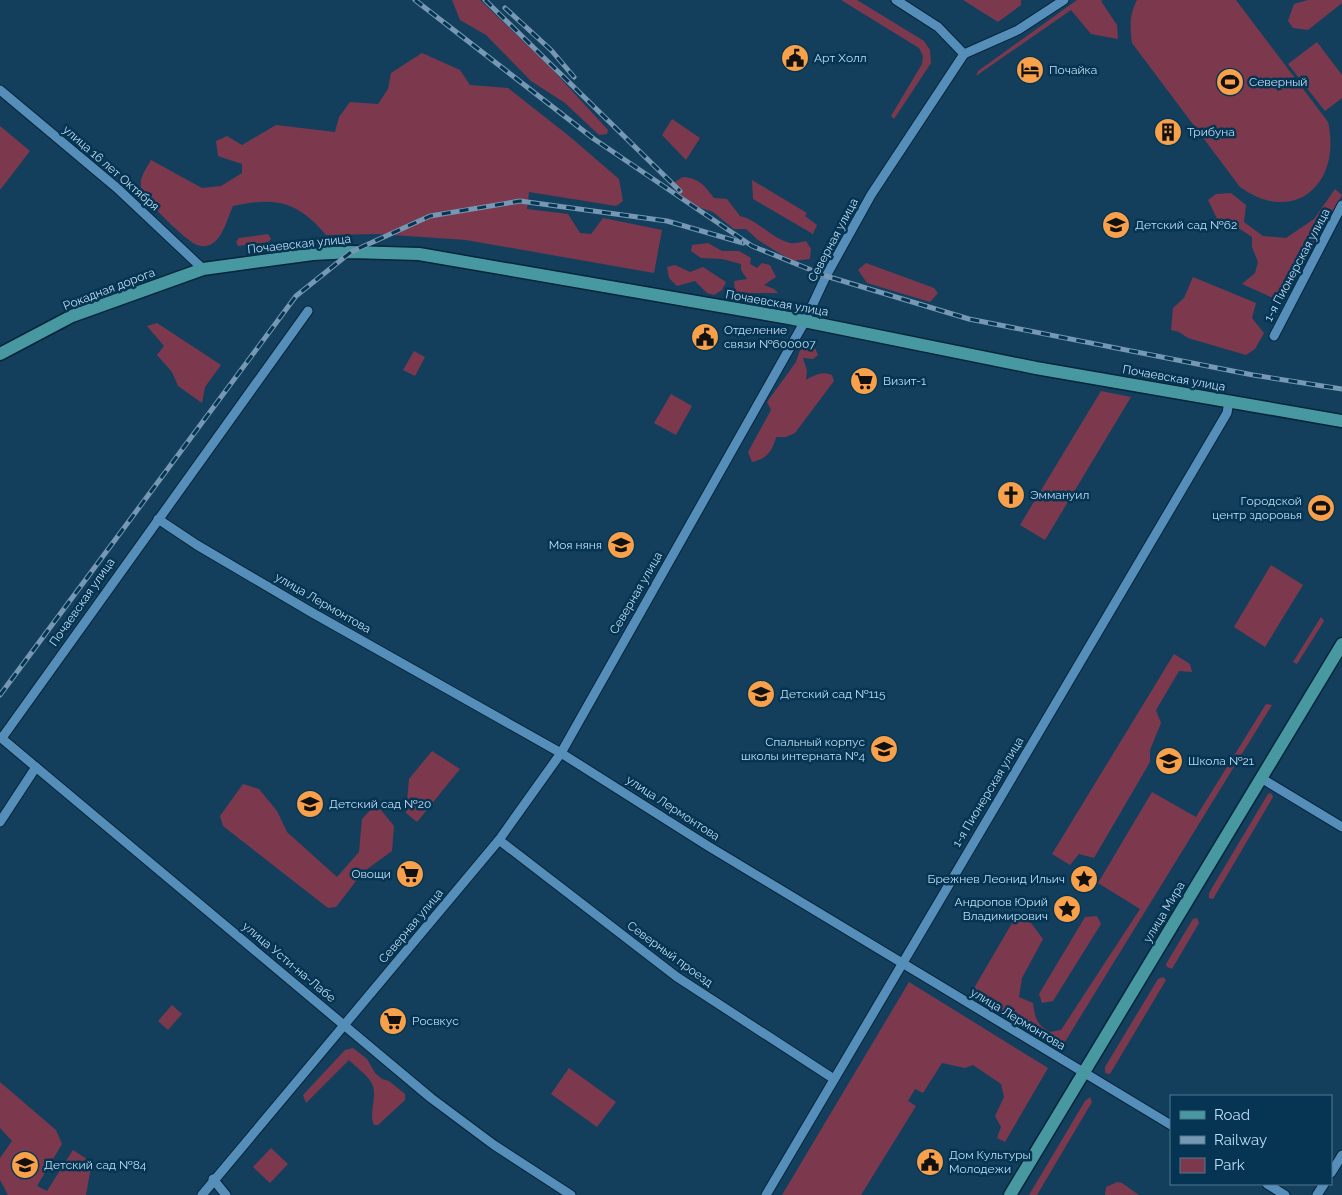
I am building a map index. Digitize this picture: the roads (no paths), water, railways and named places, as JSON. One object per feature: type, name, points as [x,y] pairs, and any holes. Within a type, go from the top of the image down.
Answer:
[{"type":"main road","name":"Почаевская улица","points":[[203,269],[317,254],[351,252],[419,254],[805,321],[1036,368],[1342,421]]},
{"type":"main road","name":"Рокадная дорога","points":[[0,354],[72,316],[203,269]]},
{"type":"main road","name":"улица Мира","points":[[1010,1195],[1342,644]]},
{"type":"street","points":[[896,0],[938,27],[964,54],[1018,30],[1064,0]]},
{"type":"street","name":"Северная улица","points":[[202,1195],[213,1179],[345,1025],[499,840],[561,752],[805,321],[826,276],[871,195],[964,54]]},
{"type":"street","name":"улица 16 лет Октября","points":[[0,90],[117,188],[203,269]]},
{"type":"street","name":"1-я Пионерская улица","points":[[1274,336],[1342,205]]},
{"type":"street","name":"Почаевская улица","points":[[1,737],[308,311]]},
{"type":"street","name":"1-я Пионерская улица","points":[[766,1195],[1227,413],[1229,401]]},
{"type":"street","name":"улица Лермонтова","points":[[158,519],[197,545],[311,612],[561,752],[708,846],[1170,1124]]},
{"type":"street","name":"улица Усти-на-Лабе","points":[[1,737],[431,1098],[494,1145],[571,1195]]},
{"type":"street","points":[[0,822],[36,767]]},
{"type":"street","points":[[1261,778],[1342,827]]},
{"type":"street","name":"Северный проезд","points":[[499,840],[677,977],[834,1079]]},
{"type":"street","points":[[1332,1171],[1342,1155]]},
{"type":"street","points":[[213,1179],[226,1195]]},
{"type":"street","points":[[1269,1185],[1285,1195]]},
{"type":"railway","points":[[415,0],[594,139],[752,246],[826,276],[969,319],[1253,375],[1342,389]]},
{"type":"railway","points":[[485,0],[680,191]]},
{"type":"railway","points":[[505,8],[551,50],[574,77]]},
{"type":"railway","points":[[0,695],[296,296],[351,252],[430,216],[520,201],[667,221],[743,243]]},
{"type":"place","name":"Арт Холл","points":[[795,58]]},
{"type":"place","name":"Почайка","points":[[1030,70]]},
{"type":"place","name":"Северный","points":[[1230,82]]},
{"type":"place","name":"Трибуна","points":[[1168,132]]},
{"type":"place","name":"Детский сад №62","points":[[1116,225]]},
{"type":"place","name":"Отделение связи №600007","points":[[705,337]]},
{"type":"place","name":"Визит-1","points":[[864,381]]},
{"type":"place","name":"Эммануил","points":[[1011,495]]},
{"type":"place","name":"Городской центр здоровья","points":[[1321,508]]},
{"type":"place","name":"Моя няня","points":[[621,545]]},
{"type":"place","name":"Детский сад №115","points":[[761,694]]},
{"type":"place","name":"Cпальный корпус школы интерната №4","points":[[884,749]]},
{"type":"place","name":"Школа №21","points":[[1169,761]]},
{"type":"place","name":"Детский сад №20","points":[[310,804]]},
{"type":"place","name":"Овощи","points":[[410,874]]},
{"type":"place","name":"Брежнев Леонид Ильич","points":[[1084,879]]},
{"type":"place","name":"Андропов Юрий Владимирович","points":[[1067,909]]},
{"type":"place","name":"Росвкус","points":[[393,1021]]},
{"type":"place","name":"Дом Культуры Молодежи","points":[[930,1162]]},
{"type":"place","name":"Детский сад №84","points":[[25,1165]]}]
